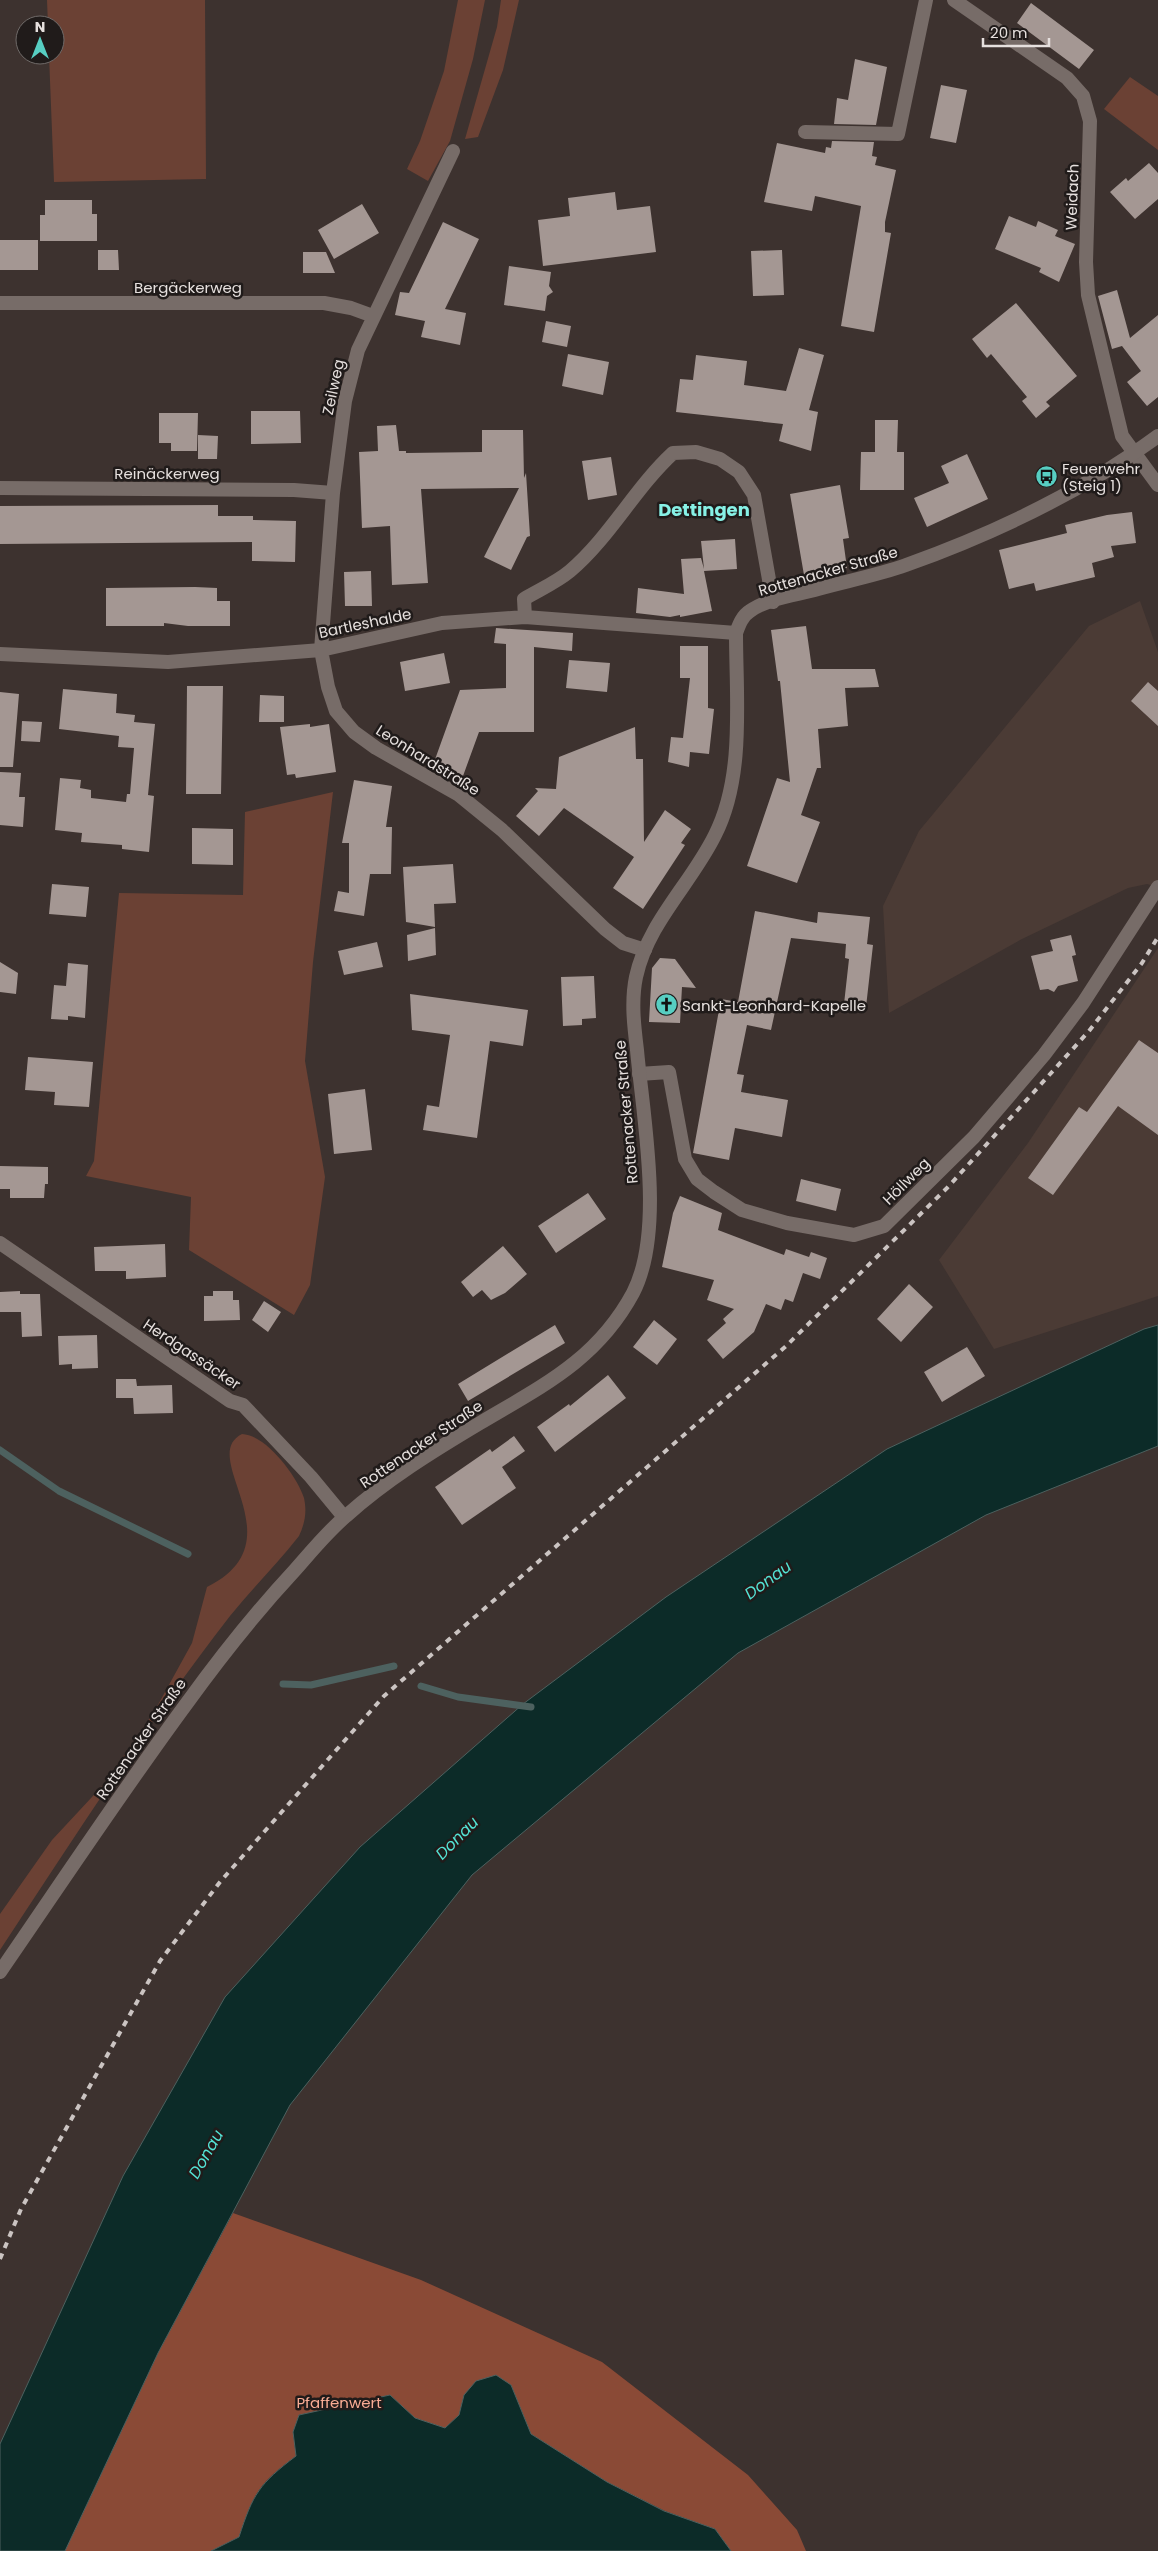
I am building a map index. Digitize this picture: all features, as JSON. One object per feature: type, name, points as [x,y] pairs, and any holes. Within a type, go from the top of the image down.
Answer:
[{"type":"street","points":[[805,132],[898,134],[926,0]]},
{"type":"street","name":"Weidach","points":[[954,0],[1067,78],[1083,96],[1090,121],[1086,262],[1088,294],[1106,362],[1114,410],[1122,436],[1135,453]]},
{"type":"street","name":"Zeilweg","points":[[321,650],[333,493],[345,401],[358,350],[453,151]]},
{"type":"street","name":"Bergäckerweg","points":[[0,303],[324,303],[351,308],[373,316]]},
{"type":"street","name":"Rottenacker Straße","points":[[0,1972],[155,1746],[220,1658],[260,1608],[344,1517],[393,1478],[566,1371],[602,1339],[634,1291],[648,1242],[649,1163],[633,1008],[636,976],[653,929],[701,860],[718,831],[731,791],[735,759],[736,633],[741,621],[750,611],[773,602],[904,566],[999,528],[1064,496],[1135,453],[1158,436]]},
{"type":"street","points":[[525,617],[524,598],[570,572],[604,536],[654,471],[673,453],[696,452],[720,459],[739,472],[744,479],[754,495],[773,602]]},
{"type":"street","points":[[1135,453],[1158,485]]},
{"type":"street","name":"Reinäckerweg","points":[[0,488],[294,490],[333,493]]},
{"type":"street","name":"Bartleshalde","points":[[0,654],[163,663],[321,650],[442,623],[525,617],[736,633]]},
{"type":"street","name":"Leonhardstraße","points":[[321,650],[328,687],[336,711],[354,732],[376,748],[459,796],[502,830],[542,871],[605,929],[623,943],[645,950]]},
{"type":"street","name":"Höllweg","points":[[639,1074],[669,1072],[685,1159],[697,1179],[742,1210],[787,1223],[854,1235],[884,1226],[974,1137],[1044,1055],[1083,1003],[1158,887]]},
{"type":"street","name":"Herdgassäcker","points":[[0,1243],[230,1401],[243,1405],[311,1477],[344,1517]]},
{"type":"shaded area","points":[[47,0],[205,0],[206,179],[54,182],[49,65],[65,65],[65,15],[48,15]]},
{"type":"shaded area","points":[[458,0],[485,0],[473,59],[450,141],[428,181],[407,169],[420,141],[444,71]]},
{"type":"shaded area","points":[[501,0],[519,0],[503,70],[478,137],[465,139],[497,27]]},
{"type":"shaded area","points":[[1130,77],[1158,96],[1158,150],[1104,109]]},
{"type":"shaded area","points":[[1140,601],[1158,652],[1158,887],[1147,884],[1128,888],[1022,939],[889,1013],[883,906],[919,831],[1089,626]]},
{"type":"shaded area","points":[[333,792],[313,962],[305,1061],[325,1177],[310,1285],[294,1315],[189,1250],[191,1197],[86,1176],[94,1161],[119,893],[243,895],[245,812]]},
{"type":"shaded area","points":[[1158,948],[1158,1296],[994,1349],[939,1260],[1028,1143]]},
{"type":"shaded area","points":[[242,1434],[261,1441],[288,1468],[295,1479],[304,1498],[305,1508],[304,1522],[299,1536],[230,1616],[199,1656],[112,1781],[0,1950],[0,1914],[52,1840],[105,1783],[154,1712],[192,1643],[207,1587],[233,1568],[245,1547],[247,1524],[230,1461],[231,1445]]},
{"type":"green space","name":"Pfaffenwert","points":[[233,2213],[421,2280],[602,2362],[748,2475],[797,2530],[806,2551],[731,2551],[715,2529],[665,2511],[607,2482],[531,2434],[511,2385],[464,2395],[459,2415],[445,2428],[415,2418],[390,2395],[299,2415],[293,2432],[296,2456],[265,2482],[253,2500],[239,2537],[211,2551],[65,2551],[158,2353]]},
{"type":"water","name":"Donau","points":[[1158,1325],[1158,1446],[986,1515],[738,1653],[472,1875],[290,2105],[158,2353],[65,2551],[0,2551],[0,2444],[123,2176],[225,1997],[360,1847],[523,1704],[666,1597],[887,1449],[1144,1329]]},
{"type":"water","points":[[496,2375],[511,2385],[531,2434],[607,2482],[664,2511],[715,2529],[731,2551],[211,2551],[239,2537],[253,2500],[259,2491],[273,2474],[296,2456],[293,2432],[299,2415],[390,2395],[415,2418],[445,2428],[459,2415],[464,2395],[476,2381]]},
{"type":"building","points":[[1031,3],[1094,50],[1079,69],[1017,23]]},
{"type":"building","points":[[855,59],[887,67],[876,125],[834,124],[837,98],[848,100]]},
{"type":"building","points":[[941,85],[967,90],[956,143],[930,138]]},
{"type":"building","points":[[832,141],[874,142],[872,156],[877,157],[875,165],[896,170],[885,222],[885,232],[891,233],[874,332],[841,326],[861,206],[815,196],[812,211],[764,202],[777,143],[825,153],[826,147],[831,148]]},
{"type":"building","points":[[1149,163],[1158,173],[1158,199],[1135,219],[1110,192],[1126,178],[1128,181]]},
{"type":"building","points":[[615,192],[617,210],[650,206],[656,252],[543,266],[538,220],[570,216],[568,198]]},
{"type":"building","points":[[45,200],[92,200],[92,214],[97,214],[97,241],[40,241],[40,215],[45,215]]},
{"type":"building","points":[[362,204],[379,233],[334,259],[318,230]]},
{"type":"building","points":[[1009,216],[1036,227],[1038,221],[1058,230],[1055,236],[1075,244],[1059,282],[1039,272],[1041,268],[995,249]]},
{"type":"building","points":[[443,222],[479,239],[445,309],[466,313],[460,345],[421,337],[425,321],[395,315],[400,292],[409,293]]},
{"type":"building","points":[[0,240],[38,240],[38,270],[0,270]]},
{"type":"building","points":[[98,250],[118,250],[119,270],[98,270]]},
{"type":"building","points":[[782,250],[784,295],[753,296],[751,251]]},
{"type":"building","points":[[303,252],[326,252],[335,273],[303,273]]},
{"type":"building","points":[[509,266],[551,272],[549,286],[553,292],[547,296],[545,311],[504,305]]},
{"type":"building","points":[[1117,290],[1130,338],[1158,315],[1158,397],[1147,406],[1127,382],[1141,371],[1122,346],[1112,349],[1098,296]]},
{"type":"building","points":[[1016,303],[1077,376],[1046,402],[1050,406],[1036,418],[1022,401],[1027,397],[991,354],[987,358],[972,339]]},
{"type":"building","points":[[546,321],[571,326],[567,347],[542,342]]},
{"type":"building","points":[[799,348],[824,355],[809,410],[818,412],[811,451],[779,441],[783,424],[676,412],[680,379],[693,380],[696,355],[747,361],[744,385],[786,391]]},
{"type":"building","points":[[568,354],[609,362],[603,395],[562,386]]},
{"type":"building","points":[[251,411],[300,411],[301,443],[251,444]]},
{"type":"building","points":[[159,413],[198,413],[197,451],[171,451],[171,443],[159,443]]},
{"type":"building","points":[[875,420],[898,420],[897,452],[904,452],[904,490],[860,490],[861,452],[875,452]]},
{"type":"building","points":[[396,425],[399,451],[406,451],[406,453],[482,452],[482,430],[523,430],[524,478],[526,473],[530,536],[527,537],[511,570],[484,557],[519,488],[421,489],[428,583],[392,585],[390,526],[362,528],[359,452],[378,451],[377,426]]},
{"type":"building","points":[[198,435],[218,436],[217,459],[198,459]]},
{"type":"building","points":[[967,454],[988,499],[927,527],[914,498],[949,483],[941,466]]},
{"type":"building","points":[[611,457],[617,495],[588,500],[582,461]]},
{"type":"building","points":[[840,485],[849,538],[843,539],[847,568],[804,575],[790,494]]},
{"type":"building","points":[[218,505],[218,516],[253,516],[253,520],[296,521],[295,562],[252,561],[252,542],[0,544],[0,506]]},
{"type":"building","points":[[1132,512],[1136,543],[1111,546],[1114,557],[1092,563],[1095,577],[1036,591],[1034,583],[1009,589],[999,550],[1067,533],[1065,525],[1107,515]]},
{"type":"building","points":[[735,539],[737,569],[704,571],[712,611],[680,617],[680,615],[670,617],[636,613],[638,588],[684,594],[681,559],[701,558],[704,569],[701,541]]},
{"type":"building","points":[[371,571],[372,606],[345,606],[344,572]]},
{"type":"building","points":[[106,588],[217,588],[217,601],[230,601],[230,626],[188,626],[164,623],[164,626],[106,626]]},
{"type":"building","points":[[806,626],[812,669],[875,669],[879,687],[845,688],[848,726],[818,729],[821,768],[817,768],[801,815],[820,822],[797,883],[747,866],[777,778],[790,782],[780,681],[778,681],[771,630]]},
{"type":"building","points":[[496,628],[573,633],[572,651],[534,647],[534,732],[479,732],[463,776],[433,765],[460,690],[506,688],[506,644],[494,643]]},
{"type":"building","points":[[680,646],[708,646],[708,708],[714,709],[709,754],[690,752],[689,767],[668,762],[671,737],[683,738],[690,678],[680,678]]},
{"type":"building","points":[[444,653],[450,683],[405,691],[400,662]]},
{"type":"building","points":[[569,660],[610,663],[607,692],[566,688]]},
{"type":"building","points":[[1148,682],[1158,691],[1158,726],[1131,701]]},
{"type":"building","points":[[187,686],[223,686],[221,794],[186,794]]},
{"type":"building","points":[[63,689],[117,694],[116,713],[135,715],[134,722],[155,724],[148,795],[154,796],[149,852],[122,849],[122,845],[81,842],[82,833],[55,830],[60,778],[81,780],[80,788],[91,790],[91,798],[126,802],[127,794],[130,794],[134,748],[118,747],[119,736],[59,729]]},
{"type":"building","points":[[0,692],[19,694],[13,767],[0,767]]},
{"type":"building","points":[[260,695],[284,696],[284,722],[259,722]]},
{"type":"building","points":[[22,721],[42,722],[40,742],[21,741]]},
{"type":"building","points":[[310,724],[310,727],[329,724],[336,772],[296,778],[295,774],[287,775],[280,727]]},
{"type":"building","points":[[635,727],[636,759],[643,759],[644,842],[665,810],[691,829],[681,843],[685,845],[643,909],[613,888],[634,857],[564,808],[539,836],[516,816],[538,791],[535,788],[556,789],[559,757]]},
{"type":"building","points":[[0,772],[21,773],[19,797],[25,797],[23,827],[0,825]]},
{"type":"building","points":[[354,780],[392,786],[386,827],[392,827],[391,874],[370,874],[364,916],[334,911],[338,891],[349,893],[349,843],[342,843]]},
{"type":"building","points":[[192,828],[233,829],[233,865],[192,864]]},
{"type":"building","points":[[453,864],[456,903],[434,904],[435,927],[406,922],[403,867]]},
{"type":"building","points":[[52,884],[89,887],[86,917],[49,914]]},
{"type":"building","points":[[755,911],[817,923],[818,912],[870,917],[867,944],[873,945],[866,1007],[844,1004],[849,959],[845,958],[846,944],[791,938],[771,1030],[747,1025],[737,1074],[744,1075],[741,1092],[788,1100],[782,1137],[735,1128],[729,1160],[693,1153],[721,999],[738,1002]]},
{"type":"building","points":[[435,928],[436,955],[408,961],[407,935]]},
{"type":"building","points":[[1071,935],[1076,955],[1072,956],[1078,981],[1058,986],[1054,992],[1048,989],[1040,990],[1031,956],[1053,951],[1050,940]]},
{"type":"building","points":[[377,942],[383,967],[344,975],[338,951]]},
{"type":"building","name":"Sankt-Leonhard-Kapelle","points":[[660,958],[675,959],[696,988],[682,987],[680,1023],[649,1022],[652,968]]},
{"type":"building","points":[[0,962],[18,973],[16,994],[0,992]]},
{"type":"building","points":[[68,963],[88,965],[85,1018],[68,1016],[68,1020],[51,1019],[54,985],[66,986]]},
{"type":"building","points":[[594,976],[596,1018],[582,1019],[582,1025],[563,1026],[561,977]]},
{"type":"building","points":[[410,994],[528,1010],[523,1046],[490,1041],[477,1138],[423,1130],[427,1105],[439,1107],[450,1035],[412,1030]]},
{"type":"building","points":[[1139,1040],[1158,1053],[1158,1135],[1118,1106],[1053,1195],[1028,1178],[1079,1107],[1087,1112]]},
{"type":"building","points":[[28,1057],[93,1062],[89,1107],[54,1105],[55,1092],[25,1090]]},
{"type":"building","points":[[365,1089],[372,1150],[334,1154],[328,1094]]},
{"type":"building","points":[[0,1166],[48,1167],[48,1184],[45,1184],[44,1198],[10,1198],[10,1189],[0,1189]]},
{"type":"building","points":[[801,1179],[841,1189],[836,1211],[796,1201]]},
{"type":"building","points":[[588,1193],[606,1219],[556,1253],[538,1226]]},
{"type":"building","points":[[680,1196],[722,1213],[718,1230],[784,1255],[786,1249],[809,1257],[811,1252],[827,1258],[820,1279],[803,1273],[793,1302],[785,1299],[781,1310],[766,1304],[754,1332],[723,1359],[707,1340],[726,1323],[723,1319],[734,1309],[707,1300],[714,1280],[662,1267],[673,1213]]},
{"type":"building","points":[[165,1244],[166,1277],[126,1279],[126,1271],[95,1271],[94,1247]]},
{"type":"building","points":[[503,1246],[527,1274],[505,1293],[491,1300],[482,1290],[473,1297],[461,1282]]},
{"type":"building","points":[[909,1284],[933,1307],[901,1342],[877,1319]]},
{"type":"building","points":[[20,1291],[20,1294],[40,1294],[42,1336],[22,1337],[21,1312],[0,1312],[0,1292]]},
{"type":"building","points":[[213,1291],[233,1291],[233,1300],[239,1300],[240,1320],[204,1321],[204,1296],[213,1296]]},
{"type":"building","points":[[264,1301],[281,1312],[268,1332],[252,1320]]},
{"type":"building","points":[[654,1320],[677,1339],[657,1365],[633,1347]]},
{"type":"building","points":[[555,1325],[565,1343],[468,1401],[458,1384]]},
{"type":"building","points":[[97,1335],[98,1368],[72,1369],[72,1364],[59,1365],[58,1336]]},
{"type":"building","points":[[967,1347],[985,1376],[942,1402],[924,1372]]},
{"type":"building","points":[[608,1375],[626,1398],[555,1452],[537,1427],[569,1404],[570,1406]]},
{"type":"building","points":[[116,1379],[136,1379],[137,1386],[172,1385],[173,1413],[134,1414],[133,1398],[116,1398]]},
{"type":"building","points":[[514,1436],[525,1451],[502,1467],[516,1488],[462,1525],[435,1487],[490,1449],[492,1452]]},
{"type":"waterway","points":[[0,1450],[59,1491],[188,1554]]},
{"type":"waterway","points":[[283,1684],[311,1685],[394,1666]]},
{"type":"waterway","points":[[421,1686],[458,1697],[531,1707]]},
{"type":"railway","points":[[0,2259],[21,2209],[160,1961],[220,1882],[384,1696],[785,1347],[948,1187],[1089,1031],[1142,963],[1158,937]]},
{"type":"place","name":"Feuerwehr (Steig 1)","points":[[1046,477]]},
{"type":"place","name":"Sankt-Leonhard-Kapelle","points":[[666,1005]]},
{"type":"district","name":"Dettingen","points":[[704,509]]}]
